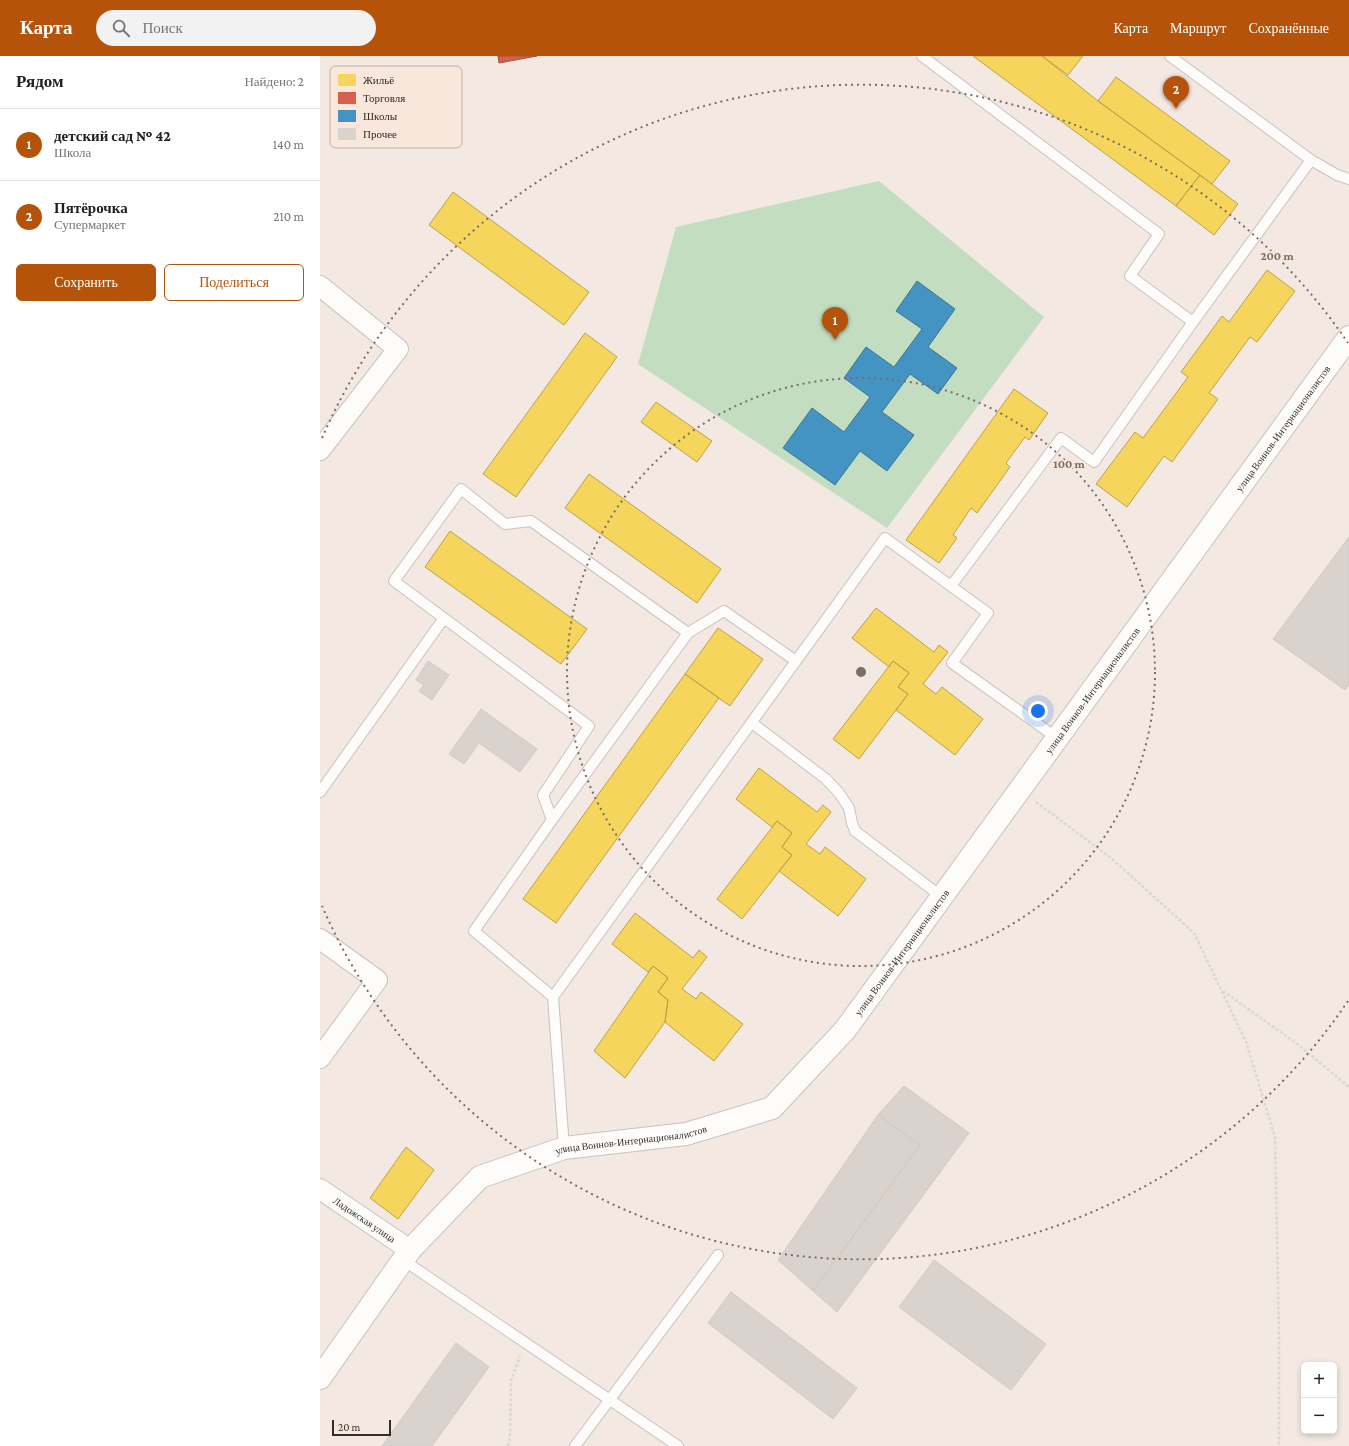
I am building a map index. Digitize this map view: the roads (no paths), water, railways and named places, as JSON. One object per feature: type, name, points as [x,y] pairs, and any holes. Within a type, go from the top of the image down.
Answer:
[{"type":"street","points":[[320,286],[398,349],[320,450]]},
{"type":"street","name":"улица Воинов-Интернационалистов","points":[[320,1378],[406,1255],[480,1177],[564,1148],[686,1134],[772,1108],[845,1030],[1349,337]]},
{"type":"street","points":[[320,939],[377,980],[320,1058]]},
{"type":"street","name":"Ладожская улица","points":[[320,1189],[406,1255]]},
{"type":"lane","points":[[922,56],[1159,234],[1130,276],[1193,322]]},
{"type":"lane","points":[[1170,56],[1311,160],[1337,175],[1349,179]]},
{"type":"lane","points":[[951,586],[1061,438],[1094,462],[1193,322],[1311,160]]},
{"type":"lane","points":[[552,820],[543,795],[589,726],[394,581],[461,489],[505,524],[531,521],[688,632]]},
{"type":"lane","points":[[564,1148],[553,997],[885,538],[988,612],[952,662],[1057,738]]},
{"type":"lane","points":[[553,997],[474,931],[552,820],[688,632],[724,611],[796,661]]},
{"type":"lane","points":[[320,792],[444,618]]},
{"type":"lane","points":[[752,723],[826,779],[839,793],[849,808],[855,831],[942,897]]},
{"type":"lane","points":[[406,1255],[525,1342],[678,1446]]},
{"type":"lane","points":[[575,1446],[718,1255]]},
{"type":"place","name":"Пятёрочка","points":[[1176,109]]},
{"type":"place","name":"детский сад № 42","points":[[835,340]]}]
